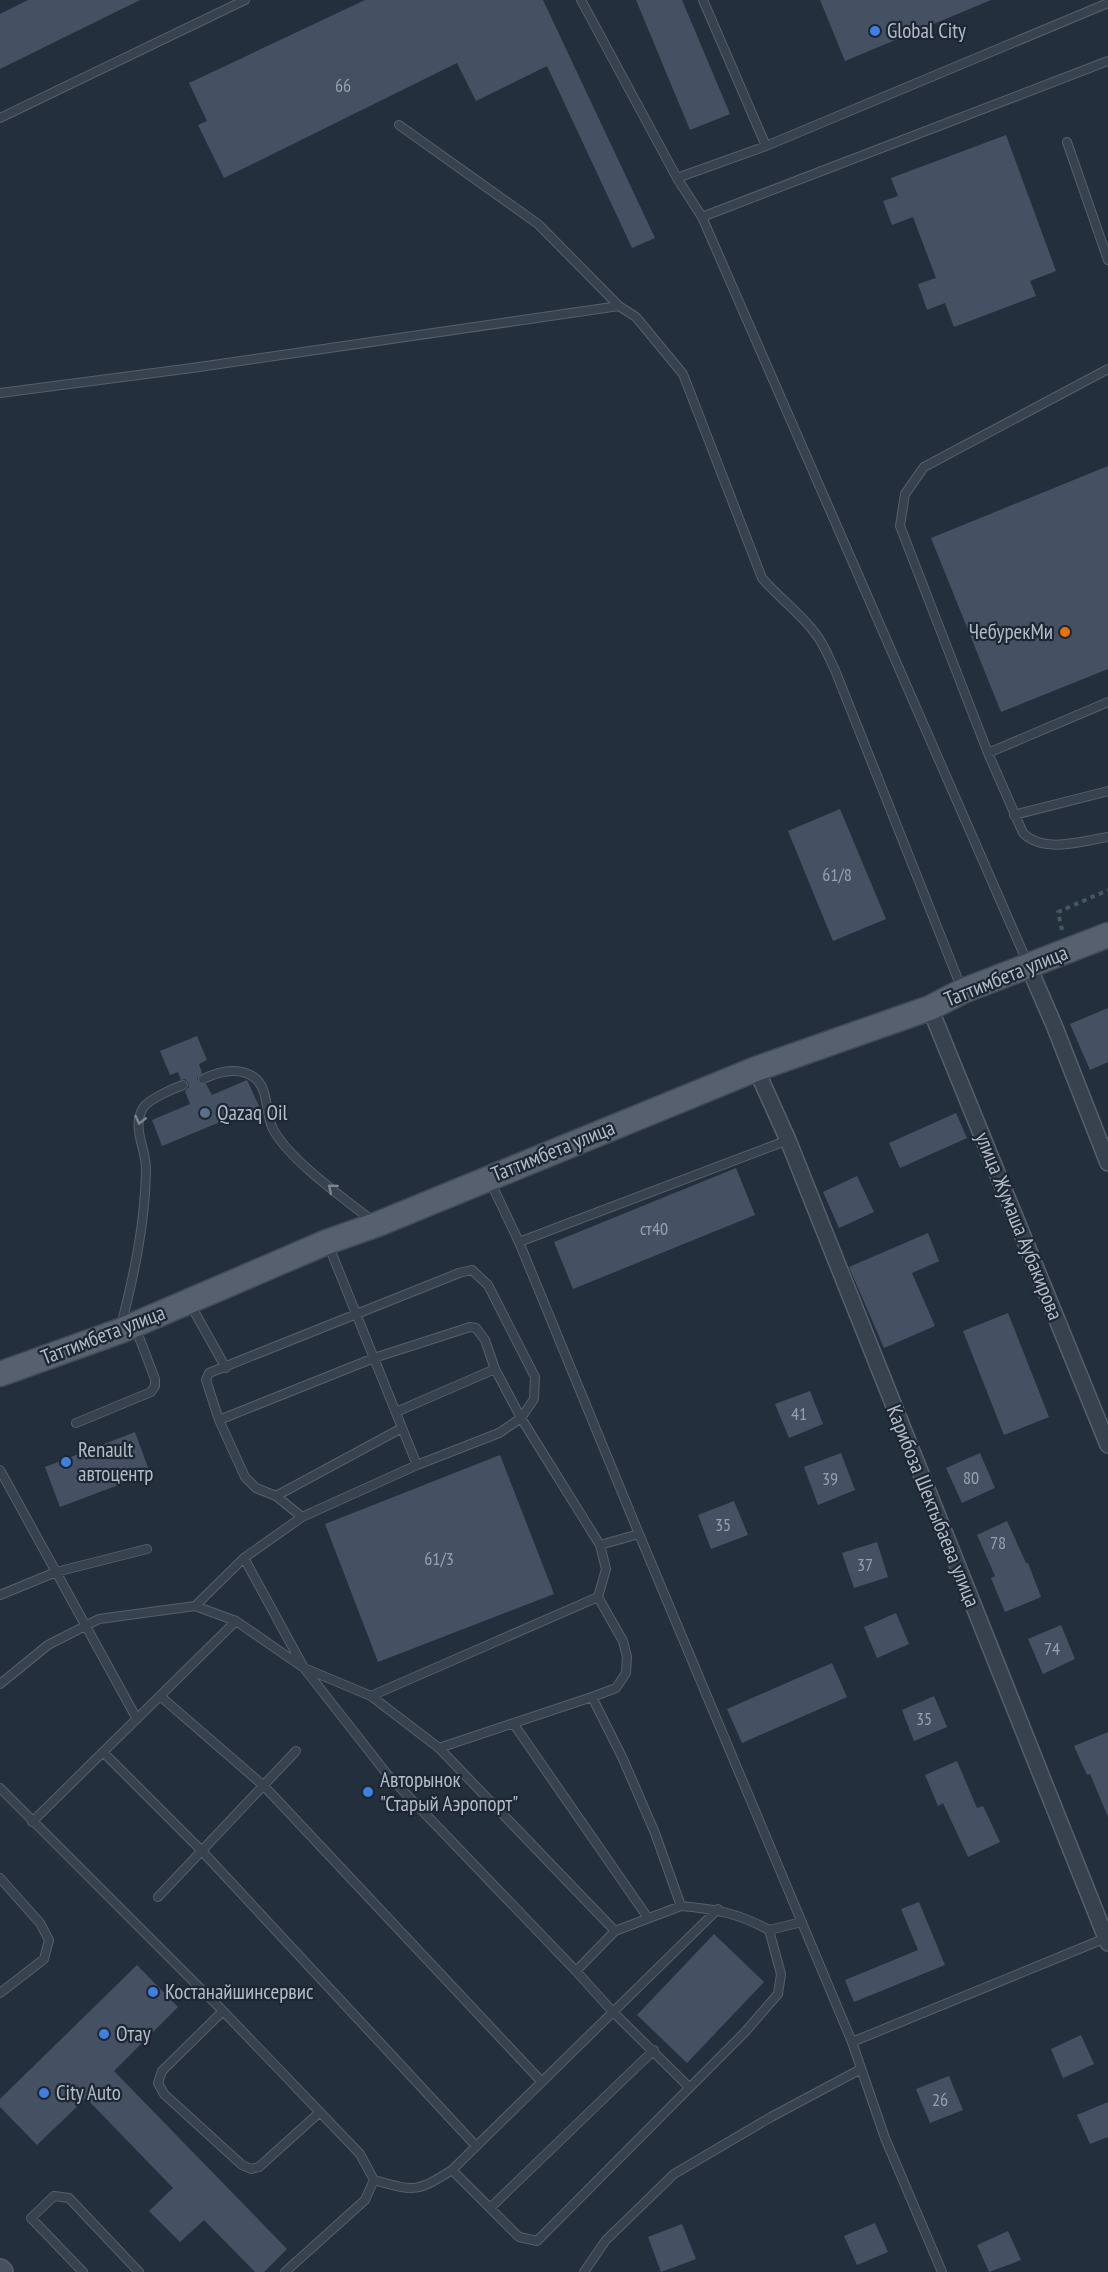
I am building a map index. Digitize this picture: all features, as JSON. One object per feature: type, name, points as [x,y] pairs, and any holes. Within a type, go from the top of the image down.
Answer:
[{"type":"main road","name":"Таттимбета улица","points":[[0,1374],[127,1327],[327,1242],[378,1224],[756,1069],[930,1008],[963,991],[1108,935]]},
{"type":"street","points":[[1028,965],[1108,1163]]},
{"type":"street","name":"улица Жумаша Аубакирова","points":[[930,1008],[1108,1445]]},
{"type":"street","name":"Карибоза Шектыбаева улица","points":[[756,1069],[788,1140],[1107,1939]]},
{"type":"lane","points":[[0,118],[245,0]]},
{"type":"lane","points":[[581,0],[677,178],[702,217],[1028,965]]},
{"type":"lane","points":[[703,0],[766,146]]},
{"type":"lane","points":[[677,178],[766,146],[1108,3]]},
{"type":"lane","points":[[702,217],[1108,61]]},
{"type":"lane","points":[[399,125],[538,224],[619,306],[636,317],[682,374],[762,578],[817,635],[835,670],[963,991]]},
{"type":"lane","points":[[1067,142],[1108,260]]},
{"type":"lane","points":[[0,393],[192,368],[619,306]]},
{"type":"lane","points":[[1108,369],[924,467],[905,494],[900,526],[988,753],[1023,833],[1029,839],[1053,845],[1108,837]]},
{"type":"lane","points":[[988,753],[1108,702]]},
{"type":"lane","points":[[1014,815],[1108,791]]},
{"type":"lane","points":[[203,1079],[235,1069],[254,1077],[261,1084],[272,1128],[289,1152],[378,1224]]},
{"type":"lane","points":[[76,1423],[151,1392],[155,1386],[155,1379],[127,1327],[145,1203],[146,1167],[137,1126],[144,1107],[168,1091],[183,1085]]},
{"type":"lane","points":[[519,1242],[788,1140]]},
{"type":"lane","points":[[489,1177],[519,1242],[852,2042],[885,2138],[942,2272]]},
{"type":"lane","points":[[327,1242],[417,1465]]},
{"type":"lane","points":[[195,1606],[244,1558],[302,1517],[417,1465],[499,1433],[521,1418],[534,1399],[535,1377],[488,1285],[472,1270],[356,1313],[209,1374],[206,1380],[219,1420],[245,1477],[256,1488],[276,1496],[302,1517]]},
{"type":"lane","points":[[189,1301],[226,1368]]},
{"type":"lane","points":[[219,1420],[374,1358],[470,1327],[476,1328],[485,1340],[495,1369],[521,1418],[600,1545],[606,1569],[598,1597],[623,1641],[627,1658],[626,1673],[616,1688],[439,1748]]},
{"type":"lane","points":[[396,1412],[495,1369]]},
{"type":"lane","points":[[276,1496],[402,1428]]},
{"type":"lane","points":[[0,1470],[137,1719]]},
{"type":"lane","points":[[600,1545],[639,1534]]},
{"type":"lane","points":[[0,1595],[56,1572],[147,1550]]},
{"type":"lane","points":[[244,1558],[304,1668],[387,1774],[613,2012],[689,2087]]},
{"type":"lane","points":[[371,1696],[598,1597]]},
{"type":"lane","points":[[0,1684],[48,1645],[99,1618],[195,1606],[236,1621],[304,1668],[371,1696],[439,1748],[615,1931]]},
{"type":"lane","points":[[32,1822],[236,1621]]},
{"type":"lane","points":[[160,1696],[264,1786],[542,2081]]},
{"type":"lane","points":[[592,1697],[623,1759],[655,1833],[681,1906]]},
{"type":"lane","points":[[513,1723],[648,1918]]},
{"type":"lane","points":[[158,1897],[296,1751]]},
{"type":"lane","points":[[103,1752],[201,1850],[476,2146]]},
{"type":"lane","points":[[0,1788],[223,2011],[320,2112],[360,2154],[374,2180],[414,2190],[429,2185],[452,2170],[718,1910]]},
{"type":"lane","points":[[0,1878],[40,1923],[49,1940],[44,1959],[0,1993]]},
{"type":"lane","points":[[576,1971],[615,1931],[681,1906],[718,1910],[747,1918],[769,1930],[802,1922]]},
{"type":"lane","points":[[452,2170],[519,2238],[537,2241],[746,2032],[778,1994],[781,1974],[769,1930]]},
{"type":"lane","points":[[852,2042],[1107,1939]]},
{"type":"lane","points":[[223,2011],[162,2071],[158,2083],[164,2094],[242,2165],[250,2169],[259,2167],[320,2112]]},
{"type":"lane","points":[[490,2208],[654,2050]]},
{"type":"lane","points":[[584,2272],[606,2240],[674,2174],[771,2117],[861,2069]]},
{"type":"lane","points":[[285,2272],[365,2200],[374,2180]]},
{"type":"lane","points":[[83,2272],[31,2218],[54,2196],[69,2198],[139,2272]]},
{"type":"path","points":[[1067,951],[1058,912],[1108,890]]},
{"type":"building","points":[[28,0],[140,0],[0,69],[0,14]]},
{"type":"building","points":[[365,0],[543,0],[655,238],[632,248],[547,66],[476,101],[457,63],[224,178],[198,125],[207,121],[189,83]]},
{"type":"building","points":[[636,0],[682,0],[730,114],[690,130]]},
{"type":"building","name":"Global City","points":[[820,0],[991,0],[845,61]]},
{"type":"building","points":[[1006,135],[1056,271],[1030,281],[1036,296],[954,327],[945,303],[927,310],[918,284],[936,278],[913,217],[892,225],[883,201],[898,196],[891,178]]},
{"type":"building","points":[[1108,466],[1108,669],[1001,712],[931,538]]},
{"type":"building","points":[[840,809],[886,919],[833,941],[788,831]]},
{"type":"building","points":[[1108,1008],[1108,1062],[1090,1070],[1070,1024]]},
{"type":"building","points":[[197,1036],[207,1060],[199,1064],[202,1073],[197,1078],[199,1083],[206,1084],[212,1095],[247,1080],[259,1106],[162,1146],[152,1120],[190,1104],[185,1091],[189,1087],[188,1082],[185,1079],[181,1080],[178,1072],[170,1075],[160,1051]]},
{"type":"building","points":[[956,1113],[967,1138],[900,1168],[889,1143]]},
{"type":"building","points":[[736,1168],[755,1215],[573,1289],[554,1242]]},
{"type":"building","points":[[857,1176],[874,1212],[839,1228],[823,1192]]},
{"type":"building","points":[[928,1233],[939,1261],[912,1273],[935,1326],[884,1348],[849,1267]]},
{"type":"building","points":[[1008,1313],[1049,1417],[1004,1435],[963,1331]]},
{"type":"building","points":[[810,1391],[823,1424],[789,1438],[775,1404]]},
{"type":"building","points":[[135,1432],[150,1473],[60,1507],[45,1467]]},
{"type":"building","points":[[841,1453],[855,1490],[818,1505],[804,1467]]},
{"type":"building","points":[[980,1453],[995,1488],[962,1503],[946,1468]]},
{"type":"building","points":[[500,1455],[554,1594],[378,1662],[325,1524]]},
{"type":"building","points":[[734,1501],[748,1535],[711,1549],[698,1515]]},
{"type":"building","points":[[1007,1521],[1028,1563],[1041,1597],[1005,1612],[991,1578],[995,1576],[977,1535]]},
{"type":"building","points":[[877,1542],[888,1577],[854,1588],[842,1553]]},
{"type":"building","points":[[896,1613],[909,1644],[877,1658],[864,1627]]},
{"type":"building","points":[[1061,1625],[1075,1659],[1043,1674],[1028,1639]]},
{"type":"building","points":[[832,1663],[847,1697],[742,1743],[727,1709]]},
{"type":"building","points":[[934,1696],[947,1727],[914,1741],[902,1710]]},
{"type":"building","points":[[1108,1732],[1108,1817],[1090,1774],[1087,1775],[1074,1746]]},
{"type":"building","points":[[957,1761],[977,1808],[983,1806],[1000,1842],[968,1857],[943,1803],[938,1806],[925,1775]]},
{"type":"building","points":[[919,1902],[945,1965],[854,2002],[845,1980],[918,1950],[901,1909]]},
{"type":"building","points":[[714,1934],[764,1982],[687,2063],[637,2015]]},
{"type":"building","points":[[137,1965],[178,2007],[114,2071],[287,2249],[264,2272],[255,2272],[204,2220],[180,2242],[149,2211],[173,2188],[86,2098],[37,2145],[0,2107],[0,2099]]},
{"type":"building","points":[[1081,2035],[1094,2064],[1063,2078],[1051,2049]]},
{"type":"building","points":[[949,2076],[963,2110],[930,2123],[916,2089]]},
{"type":"building","points":[[1108,2102],[1108,2137],[1090,2144],[1077,2115]]},
{"type":"building","points":[[875,2223],[888,2252],[857,2265],[844,2236]]},
{"type":"building","points":[[682,2224],[696,2259],[661,2272],[648,2237]]},
{"type":"building","points":[[1008,2231],[1021,2260],[989,2272],[977,2245]]},
{"type":"place","name":"Global City","points":[[875,31]]},
{"type":"place","name":"ЧебурекМи","points":[[1065,632]]},
{"type":"place","name":"Qazaq Oil","points":[[205,1113]]},
{"type":"place","name":"Renault автоцентр","points":[[66,1462]]},
{"type":"place","name":"Авторынок \"Старый Аэропорт\"","points":[[368,1792]]},
{"type":"place","name":"Костанайшинсервис","points":[[153,1992]]},
{"type":"place","name":"Отау","points":[[104,2034]]},
{"type":"place","name":"City Auto","points":[[44,2093]]}]
